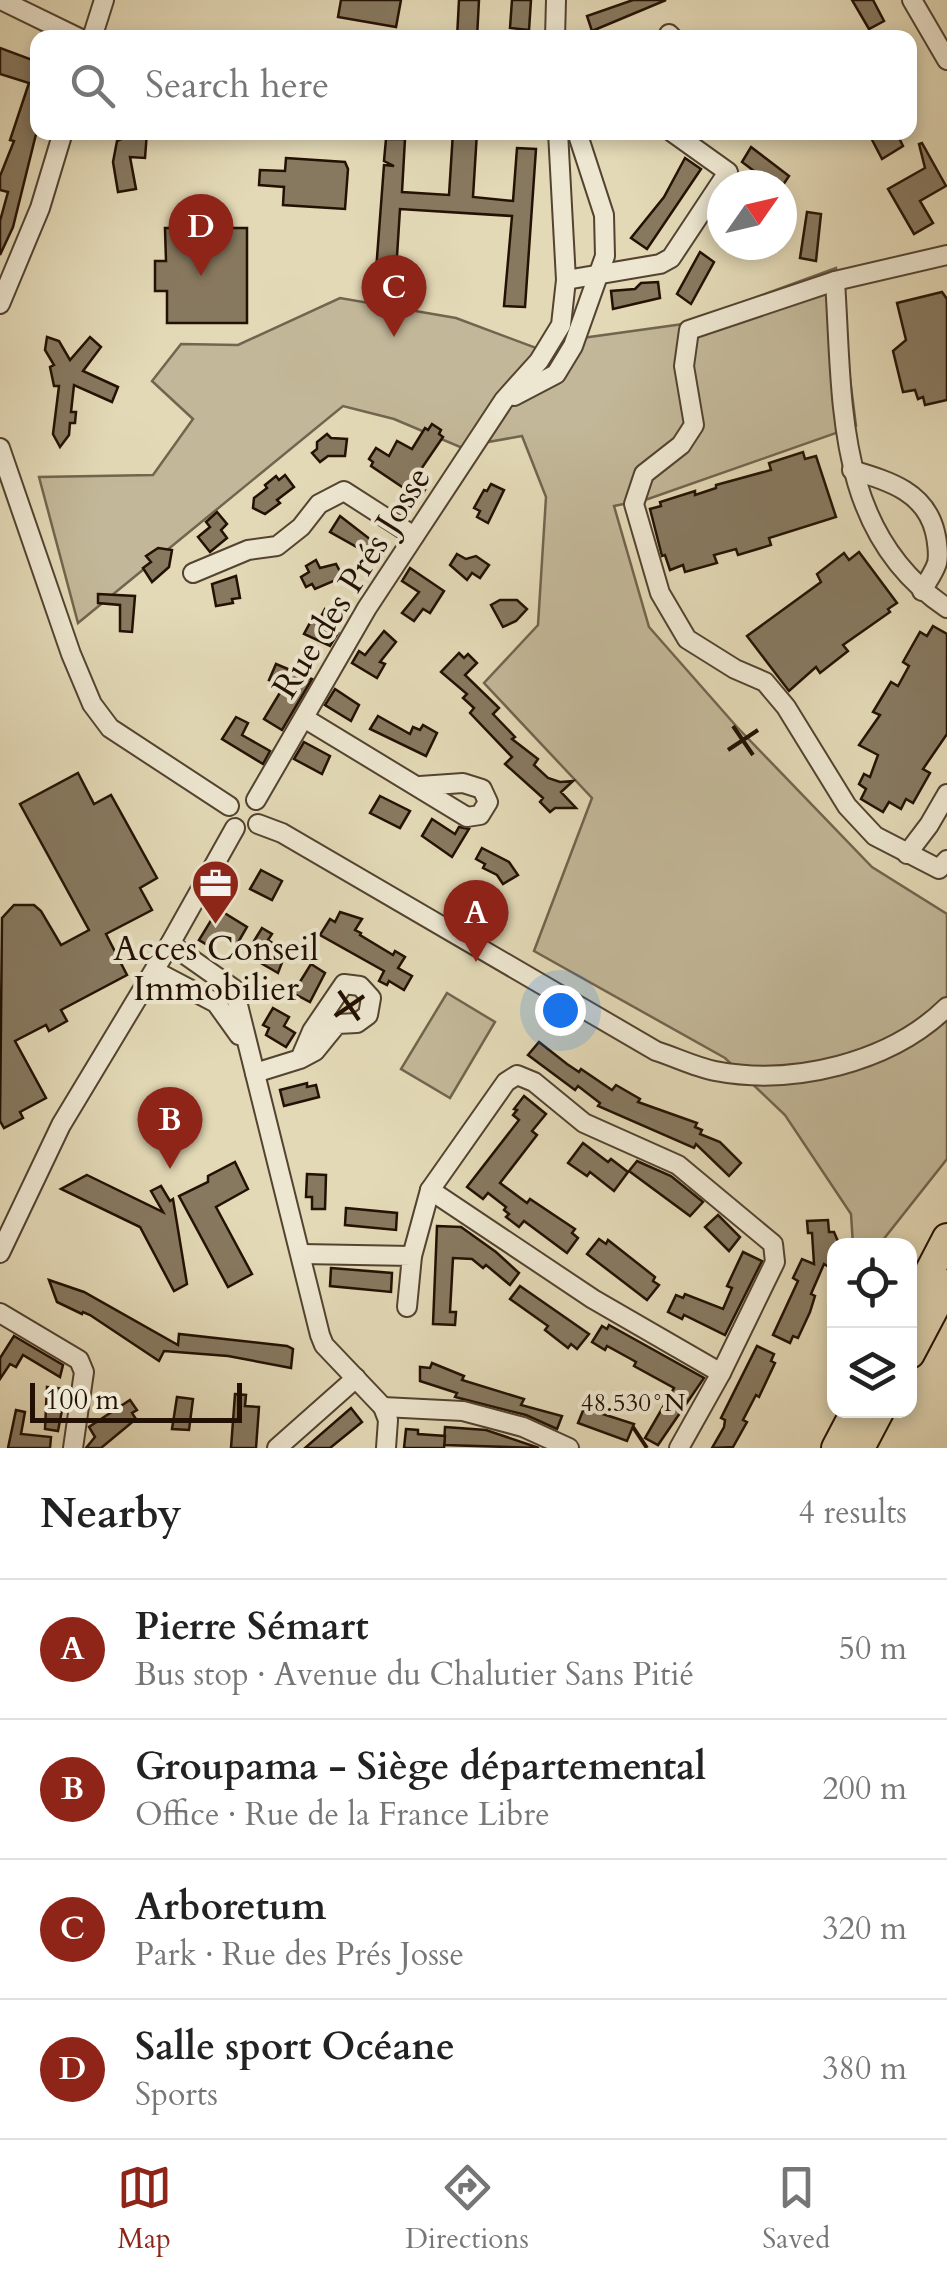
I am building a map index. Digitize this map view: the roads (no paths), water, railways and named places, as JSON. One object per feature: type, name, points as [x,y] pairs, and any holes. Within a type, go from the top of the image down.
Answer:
[{"type":"highway","points":[[917,1296],[947,1238]]},
{"type":"highway","points":[[917,1341],[947,1284]]},
{"type":"highway","points":[[836,1448],[852,1418]]},
{"type":"highway","points":[[860,1448],[876,1418]]},
{"type":"street","points":[[2,0],[63,30]]},
{"type":"street","points":[[98,30],[104,0]]},
{"type":"street","points":[[556,0],[556,30]]},
{"type":"street","points":[[912,0],[947,60]]},
{"type":"street","points":[[0,304],[40,208],[61,140]]},
{"type":"street","name":"Rue des Prés Josse","points":[[256,800],[367,608],[504,400],[539,361],[560,325],[566,280],[558,140]]},
{"type":"street","name":"Rue des Prés Josse","points":[[504,400],[556,374],[574,346],[607,246],[604,215],[580,140]]},
{"type":"street","points":[[566,280],[660,264],[676,253],[728,172],[684,140]]},
{"type":"street","points":[[699,150],[705,140]]},
{"type":"street","points":[[947,255],[835,281],[688,330],[684,366],[694,426],[681,445],[644,474],[634,504],[656,586],[687,639],[735,669],[765,682],[786,708],[847,806],[875,836],[939,869],[947,860]]},
{"type":"street","points":[[835,281],[845,436],[862,502],[886,548],[922,591],[947,608]]},
{"type":"street","points":[[0,448],[92,704],[110,728],[229,806]]},
{"type":"street","points":[[852,470],[887,480],[917,498],[930,516],[937,562],[922,591]]},
{"type":"street","points":[[193,574],[248,550],[277,546],[319,504],[344,491],[414,536]]},
{"type":"street","points":[[304,718],[420,786]]},
{"type":"street","points":[[907,854],[930,826],[947,794]]},
{"type":"street","points":[[241,796],[256,800],[262,809],[258,824],[245,831],[235,828],[229,820],[229,806],[241,796]]},
{"type":"street","points":[[258,824],[282,833],[656,1051],[715,1070],[770,1074],[817,1070],[888,1046],[947,1007]]},
{"type":"street","points":[[2,1244],[62,1125],[235,828]]},
{"type":"street","points":[[170,944],[234,989],[324,1345],[382,1407],[388,1420],[386,1448]]},
{"type":"street","points":[[154,970],[216,1003],[231,1020],[248,1051]]},
{"type":"street","points":[[254,1073],[300,1059],[315,1052],[337,1024],[357,1023],[368,1014],[370,998],[360,986],[344,984],[312,1031],[300,1059]]},
{"type":"street","points":[[407,1306],[412,1256],[430,1190],[506,1082],[517,1076],[534,1082],[584,1123],[678,1166],[773,1244],[775,1262],[722,1373],[679,1448]]},
{"type":"street","points":[[430,1190],[593,1299],[722,1373]]},
{"type":"street","points":[[302,1254],[412,1256]]},
{"type":"street","points":[[0,1313],[79,1360],[84,1372],[73,1448]]},
{"type":"street","points":[[277,1448],[356,1378]]},
{"type":"street","points":[[382,1407],[463,1411],[523,1427],[570,1448]]},
{"type":"place","name":"Salle sport Océane","points":[[201,276]]},
{"type":"place","name":"Arboretum","points":[[394,337]]},
{"type":"place","name":"Acces Conseil Immobilier","points":[[216,926]]},
{"type":"place","name":"Pierre Sémart","points":[[476,962]]},
{"type":"place","name":"Groupama - Siège départemental","points":[[170,1169]]}]
